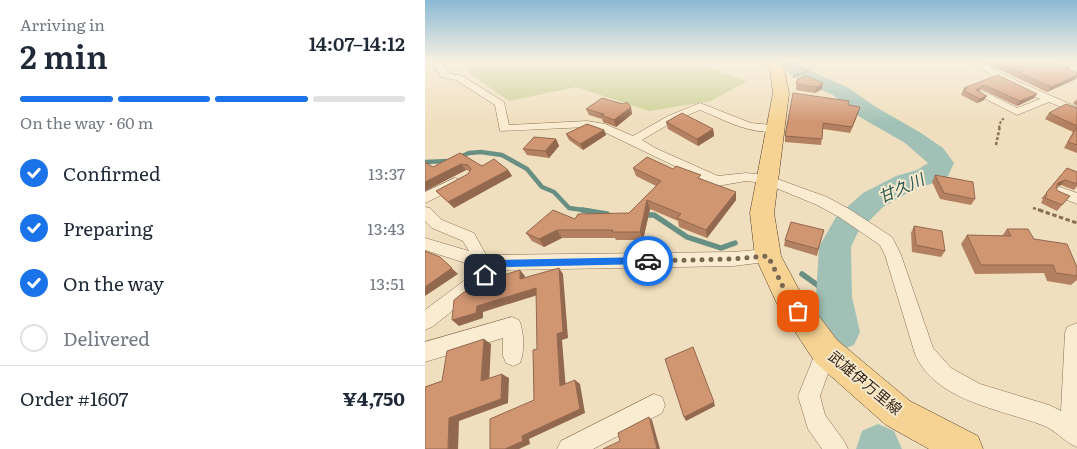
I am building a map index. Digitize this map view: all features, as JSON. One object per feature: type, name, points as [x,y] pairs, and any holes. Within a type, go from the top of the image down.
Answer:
[{"type":"main road","name":"武雄伊万里線","points":[[786,82],[790,87],[777,128],[766,179],[762,213],[768,256],[788,297],[826,351],[898,414],[965,449]]},
{"type":"street","points":[[465,82],[500,104],[505,129],[587,124],[601,126],[633,140],[651,152],[717,181],[746,177],[766,179],[822,201],[845,213],[886,241],[893,255],[925,354],[944,375],[976,393],[1049,416],[1074,433]]},
{"type":"street","points":[[1011,82],[1077,112]]},
{"type":"street","points":[[981,94],[1017,112],[1048,99]]},
{"type":"street","points":[[637,138],[672,118],[701,106],[755,128],[765,130],[777,128]]},
{"type":"street","points":[[425,198],[467,176]]},
{"type":"street","points":[[1060,192],[1077,199]]},
{"type":"street","points":[[425,212],[437,224],[469,237],[478,254],[478,260]]},
{"type":"street","points":[[425,244],[478,260],[500,263],[733,259],[768,256]]},
{"type":"street","points":[[425,321],[500,263]]},
{"type":"street","points":[[425,352],[512,326],[513,356]]},
{"type":"street","points":[[1074,433],[1074,334],[1077,332]]},
{"type":"street","points":[[826,351],[809,396],[816,421],[836,449]]},
{"type":"street","points":[[569,449],[654,405]]},
{"type":"path","points":[[790,87],[795,82]]},
{"type":"path","points":[[996,144],[1001,120],[1017,112]]},
{"type":"path","points":[[1033,208],[1077,223]]},
{"type":"green space","points":[[482,82],[745,82],[711,101],[649,111],[576,87],[509,101]]},
{"type":"building","points":[[797,82],[823,83],[816,87],[796,84]]},
{"type":"building","points":[[980,82],[1012,82],[1037,94],[1020,101],[984,85],[976,90],[987,96],[980,99],[963,90],[967,89],[964,88]]},
{"type":"building","points":[[1040,82],[1062,82],[1051,87]]},
{"type":"building","points":[[793,93],[849,101],[848,105],[860,107],[852,127],[823,123],[822,139],[785,136]]},
{"type":"building","points":[[602,98],[623,104],[627,102],[631,107],[614,120],[601,115],[604,114],[586,109]]},
{"type":"building","points":[[1066,104],[1077,108],[1077,126],[1049,113]]},
{"type":"building","points":[[682,113],[713,129],[697,139],[666,122]]},
{"type":"building","points":[[587,124],[604,130],[580,144],[566,134]]},
{"type":"building","points":[[1077,127],[1077,145],[1068,142]]},
{"type":"building","points":[[534,137],[556,139],[545,151],[523,149]]},
{"type":"building","points":[[460,153],[482,166],[494,159],[508,170],[448,202],[436,191],[468,174],[471,169],[468,165],[461,164],[425,182],[425,162],[433,167]]},
{"type":"building","points":[[647,157],[673,169],[676,166],[701,175],[698,178],[736,192],[706,230],[677,218],[681,214],[647,200],[640,232],[557,230],[539,239],[526,233],[553,210],[575,219],[578,214],[629,213],[661,181],[633,168]]},
{"type":"building","points":[[1067,168],[1077,172],[1077,184],[1065,180],[1058,183],[1056,188],[1058,191],[1070,196],[1062,205],[1045,198],[1046,193]]},
{"type":"building","points":[[935,175],[973,182],[975,199],[944,193]]},
{"type":"building","points":[[791,222],[824,230],[818,249],[785,240]]},
{"type":"building","points":[[914,226],[942,231],[945,251],[916,245]]},
{"type":"building","points":[[1007,229],[1028,229],[1034,239],[1067,244],[1077,267],[1077,276],[1056,273],[1053,265],[981,265],[967,235],[1011,236]]},
{"type":"building","points":[[425,251],[440,257],[452,268],[425,287]]},
{"type":"building","points":[[559,268],[563,332],[557,334],[560,386],[575,380],[580,409],[522,436],[523,441],[505,449],[490,449],[490,419],[534,400],[533,350],[537,349],[536,288],[477,306],[476,313],[452,320],[454,300],[464,292],[497,283],[497,277],[520,270],[520,279]]},
{"type":"building","points":[[484,339],[481,381],[502,374],[501,399],[449,418],[448,449],[425,449],[425,387],[442,381],[447,351]]},
{"type":"building","points":[[693,347],[714,402],[684,417],[665,359]]},
{"type":"building","points":[[649,417],[657,449],[603,449],[620,441],[618,433]]},
{"type":"waterway","name":"甘久川","points":[[820,82],[840,91],[868,112],[913,138],[934,154],[941,163],[939,170],[925,177],[906,182],[873,200],[847,225],[835,247],[834,297],[841,332]]},
{"type":"waterway","points":[[460,157],[469,153],[481,152],[502,155],[527,169],[542,187],[554,192],[569,208],[590,211]]},
{"type":"waterway","points":[[425,162],[449,161]]},
{"type":"waterway","points":[[582,210],[607,214]]},
{"type":"waterway","points":[[643,215],[654,215],[687,237],[721,248],[735,243]]},
{"type":"waterway","points":[[802,274],[834,297]]},
{"type":"way so far","points":[[648,261],[733,259],[768,256],[788,297],[798,311]]},
{"type":"route","points":[[485,275],[500,263],[648,261]]}]
